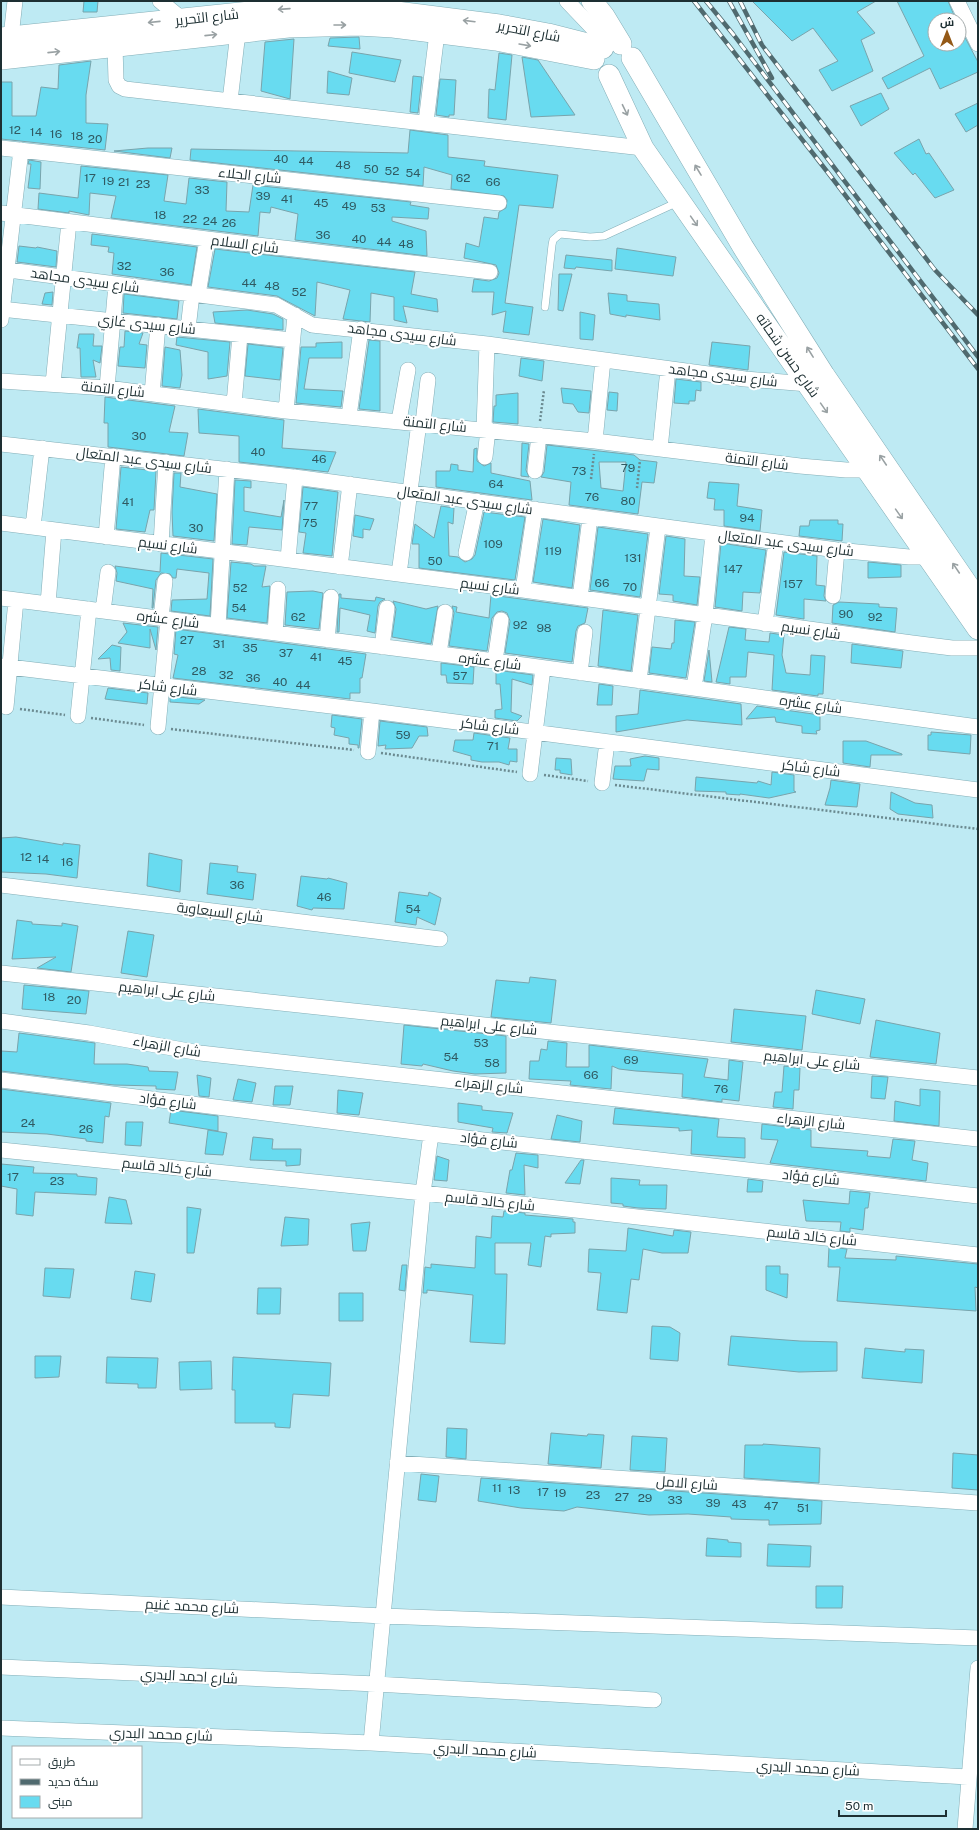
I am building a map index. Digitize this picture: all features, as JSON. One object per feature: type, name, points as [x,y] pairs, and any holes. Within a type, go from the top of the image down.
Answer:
[{"type":"main road","name":"شارع حسن شحاته","points":[[592,1],[604,16],[612,55],[643,148],[722,261],[816,380],[978,600]]},
{"type":"main road","name":"شارع التحرير","points":[[16,41],[115,46],[183,29],[277,9],[347,8],[381,10],[612,55]]},
{"type":"main road","name":"شارع التحرير","points":[[1,58],[16,41],[183,29],[238,32],[323,25],[358,25],[437,33],[497,33]]},
{"type":"main road","name":"شارع حسن شحاته","points":[[612,55],[743,248],[868,470],[978,629]]},
{"type":"main road","points":[[722,261],[743,248]]},
{"type":"street","points":[[15,1],[16,41]]},
{"type":"street","points":[[160,1],[183,29]]},
{"type":"street","points":[[567,1],[612,55]]},
{"type":"street","points":[[957,1],[978,44]]},
{"type":"street","points":[[230,101],[238,32]]},
{"type":"street","points":[[426,122],[437,33]]},
{"type":"street","points":[[115,46],[116,80],[119,86],[125,89],[426,122],[643,148]]},
{"type":"street","name":"شارع الجلاء","points":[[1,148],[499,203]]},
{"type":"street","points":[[1,312],[7,214],[21,150]]},
{"type":"street","name":"شارع السلام","points":[[7,214],[490,272]]},
{"type":"street","points":[[53,384],[69,222]]},
{"type":"street","points":[[188,329],[207,239]]},
{"type":"street","name":"شارع سيدى مجاهد","points":[[4,269],[276,305],[295,314],[303,321],[312,324],[487,344],[745,379],[816,380]]},
{"type":"street","points":[[107,388],[116,284]]},
{"type":"street","name":"شارع سيدى غازي","points":[[1,312],[60,315],[292,340]]},
{"type":"street","points":[[286,411],[295,314]]},
{"type":"street","points":[[152,394],[158,325]]},
{"type":"street","points":[[349,416],[361,329]]},
{"type":"street","points":[[234,404],[240,334]]},
{"type":"street","points":[[485,458],[487,344]]},
{"type":"street","points":[[595,441],[603,360]]},
{"type":"street","points":[[660,449],[668,369]]},
{"type":"street","points":[[399,421],[408,370]]},
{"type":"street","points":[[399,574],[410,492],[428,380]]},
{"type":"street","name":"شارع التمنة","points":[[1,381],[107,388],[286,411],[486,429],[800,466],[846,470],[868,470]]},
{"type":"street","points":[[535,471],[539,435]]},
{"type":"street","name":"شارع سيدى عبد المتعال","points":[[1,444],[227,469],[477,500],[590,518],[837,550],[909,557],[929,557]]},
{"type":"street","points":[[33,527],[42,448]]},
{"type":"street","points":[[106,537],[113,456]]},
{"type":"street","points":[[161,544],[166,462]]},
{"type":"street","points":[[218,626],[227,469]]},
{"type":"street","points":[[288,560],[295,477]]},
{"type":"street","points":[[340,567],[350,484]]},
{"type":"street","points":[[466,553],[477,500]]},
{"type":"street","points":[[523,590],[535,509]]},
{"type":"street","points":[[580,598],[590,518]]},
{"type":"street","name":"شارع نسيم","points":[[1,523],[523,590],[765,624],[952,648],[978,648]]},
{"type":"street","points":[[639,681],[658,527]]},
{"type":"street","points":[[48,604],[54,530]]},
{"type":"street","points":[[694,688],[705,615],[713,534]]},
{"type":"street","points":[[765,624],[776,542]]},
{"type":"street","points":[[832,596],[837,550]]},
{"type":"street","points":[[78,716],[82,676],[96,610],[108,572]]},
{"type":"street","points":[[158,727],[162,686],[165,581]]},
{"type":"street","points":[[275,633],[278,589]]},
{"type":"street","points":[[327,640],[331,597]]},
{"type":"street","name":"شارع عشره","points":[[1,598],[495,661],[978,727]]},
{"type":"street","points":[[6,707],[6,666],[16,600]]},
{"type":"street","points":[[382,647],[387,608]]},
{"type":"street","points":[[439,654],[445,612]]},
{"type":"street","points":[[495,661],[501,620]]},
{"type":"street","points":[[580,673],[585,632]]},
{"type":"street","name":"شارع شاكر","points":[[6,666],[372,711],[978,790]]},
{"type":"street","points":[[530,774],[543,668]]},
{"type":"street","points":[[368,752],[372,711]]},
{"type":"street","points":[[602,783],[607,742]]},
{"type":"street","name":"شارع السبعاوية","points":[[1,885],[440,939]]},
{"type":"street","name":"شارع على ابراهيم","points":[[1,973],[978,1078]]},
{"type":"street","name":"شارع الزهراء","points":[[1,1021],[89,1033],[200,1053],[978,1139]]},
{"type":"street","name":"شارع فؤاد","points":[[1,1080],[431,1134],[978,1196]]},
{"type":"street","points":[[371,1743],[396,1463],[423,1193],[431,1134]]},
{"type":"street","name":"شارع خالد قاسم","points":[[1,1150],[423,1193],[978,1255]]},
{"type":"street","name":"شارع الامل","points":[[396,1463],[978,1503]]},
{"type":"street","name":"شارع محمد غنيم","points":[[1,1596],[382,1616],[978,1638]]},
{"type":"street","name":"شارع احمد البدري","points":[[1,1667],[376,1684],[654,1700]]},
{"type":"street","points":[[965,1829],[978,1668]]},
{"type":"street","name":"شارع محمد البدري","points":[[1,1728],[371,1743],[968,1777]]},
{"type":"lane","points":[[545,307],[552,245],[556,236],[560,234],[590,237],[604,236],[680,201]]},
{"type":"path","points":[[539,435],[544,390]]},
{"type":"path","points":[[591,479],[595,441]]},
{"type":"path","points":[[637,488],[641,447]]},
{"type":"path","points":[[6,707],[368,752],[530,774],[978,829]]},
{"type":"building","points":[[84,1],[98,1],[97,12],[83,12]]},
{"type":"building","points":[[752,1],[876,1],[857,12],[875,33],[861,40],[873,71],[832,91],[819,70],[838,61],[813,28],[792,41]]},
{"type":"building","points":[[897,1],[948,1],[953,12],[927,12],[927,52],[967,52],[967,41],[978,62],[978,72],[940,89],[930,68],[888,89],[882,78],[924,56]]},
{"type":"building","points":[[359,37],[360,49],[328,46],[330,38]]},
{"type":"building","points":[[294,39],[290,99],[261,91],[265,42]]},
{"type":"building","points":[[352,52],[401,60],[395,82],[349,73]]},
{"type":"building","points":[[499,53],[512,55],[506,120],[488,118],[489,89],[495,90]]},
{"type":"building","points":[[522,57],[538,60],[575,115],[531,117]]},
{"type":"building","points":[[91,61],[86,95],[86,123],[108,124],[105,150],[1,139],[1,82],[12,82],[12,116],[36,116],[41,87],[58,89],[59,65]]},
{"type":"building","points":[[328,71],[352,78],[349,95],[327,93]]},
{"type":"building","points":[[413,76],[422,77],[418,113],[410,112]]},
{"type":"building","points":[[440,79],[456,80],[454,115],[449,115],[449,117],[436,115]]},
{"type":"building","points":[[881,93],[889,109],[861,126],[850,106]]},
{"type":"building","points":[[978,103],[978,125],[966,132],[955,114]]},
{"type":"building","points":[[410,130],[448,135],[448,157],[485,161],[484,166],[558,175],[553,208],[519,205],[505,303],[533,307],[529,335],[503,332],[506,311],[492,315],[494,292],[472,292],[474,279],[489,281],[497,278],[499,273],[496,265],[464,258],[466,243],[479,247],[484,217],[498,219],[499,212],[506,208],[507,200],[504,196],[451,189],[452,175],[424,167],[423,186],[190,160],[191,149],[408,153]]},
{"type":"building","points":[[919,139],[926,154],[929,153],[954,190],[935,198],[915,173],[913,175],[894,153]]},
{"type":"building","points":[[148,148],[172,148],[170,158],[114,151]]},
{"type":"building","points":[[29,160],[41,162],[40,189],[28,188],[31,164],[28,164]]},
{"type":"building","points":[[81,166],[168,175],[164,201],[186,204],[189,178],[227,182],[226,211],[249,212],[253,185],[411,202],[410,205],[429,208],[428,219],[392,217],[392,221],[426,231],[427,256],[295,240],[298,214],[271,207],[270,213],[260,212],[258,236],[111,218],[116,196],[90,193],[89,215],[69,211],[69,213],[38,209],[39,193],[78,198]]},
{"type":"building","points":[[92,234],[197,247],[191,285],[112,274],[114,253],[108,252],[109,247],[91,245]]},
{"type":"building","points":[[19,246],[37,247],[57,251],[56,267],[17,262]]},
{"type":"building","points":[[617,248],[676,257],[673,276],[615,269]]},
{"type":"building","points":[[215,249],[415,272],[411,294],[437,299],[438,312],[403,306],[407,323],[394,320],[394,297],[371,293],[370,322],[343,319],[350,290],[317,282],[315,316],[277,296],[208,287]]},
{"type":"building","points":[[566,255],[612,260],[612,271],[576,267],[575,269],[564,268]]},
{"type":"building","points":[[559,274],[572,274],[563,311],[558,310]]},
{"type":"building","points":[[53,292],[52,305],[42,304],[45,293]]},
{"type":"building","points":[[608,293],[627,295],[627,301],[659,304],[660,320],[610,314]]},
{"type":"building","points":[[124,294],[179,301],[177,319],[123,313]]},
{"type":"building","points":[[247,310],[273,314],[283,319],[283,330],[215,323],[213,312]]},
{"type":"building","points":[[580,312],[595,315],[593,340],[580,339]]},
{"type":"building","points":[[125,331],[143,333],[139,344],[147,345],[145,368],[118,366],[120,347],[124,347]]},
{"type":"building","points":[[79,334],[94,334],[93,346],[102,346],[100,363],[93,360],[96,377],[81,377],[80,348],[77,348]]},
{"type":"building","points":[[177,337],[230,342],[227,376],[208,379],[208,352],[176,345]]},
{"type":"building","points":[[369,340],[380,341],[380,411],[359,409]]},
{"type":"building","points":[[342,342],[342,358],[309,358],[304,389],[343,391],[341,407],[296,403],[301,347],[316,347],[316,343]]},
{"type":"building","points":[[712,342],[750,346],[748,370],[709,365]]},
{"type":"building","points":[[248,344],[283,348],[280,380],[245,376]]},
{"type":"building","points":[[165,347],[180,350],[182,375],[180,388],[162,386]]},
{"type":"building","points":[[521,358],[544,361],[542,381],[519,376]]},
{"type":"building","points":[[676,379],[701,382],[701,391],[696,390],[695,401],[689,401],[689,404],[674,403]]},
{"type":"building","points":[[561,388],[591,391],[589,413],[578,412],[573,404],[563,403]]},
{"type":"building","points":[[609,392],[618,393],[617,411],[607,410]]},
{"type":"building","points":[[518,393],[518,424],[493,422],[494,406],[496,406],[496,395]]},
{"type":"building","points":[[105,397],[175,406],[169,432],[188,433],[184,456],[108,447],[108,423],[104,423]]},
{"type":"building","points":[[198,409],[284,420],[282,448],[336,452],[328,472],[239,462],[239,436],[199,433]]},
{"type":"building","points":[[522,443],[529,444],[526,470],[529,477],[521,476]]},
{"type":"building","points":[[547,445],[634,455],[640,460],[657,462],[654,483],[642,482],[638,514],[569,505],[571,482],[541,477],[544,472]],"holes":[[[599,462],[626,462],[623,491],[601,488]]]},
{"type":"building","points":[[477,448],[477,461],[484,466],[491,463],[491,473],[530,481],[532,500],[436,487],[436,471],[450,471],[451,464],[458,465],[458,470],[473,472],[474,449]]},
{"type":"building","points":[[121,467],[156,471],[154,510],[150,510],[145,532],[116,529]]},
{"type":"building","points":[[174,473],[181,473],[180,487],[217,494],[214,541],[173,536],[172,512]]},
{"type":"building","points":[[235,480],[251,481],[251,488],[244,487],[244,511],[281,517],[284,500],[282,530],[249,527],[247,545],[232,544]]},
{"type":"building","points":[[709,482],[739,484],[737,506],[762,510],[760,531],[724,526],[724,510],[714,510],[715,499],[707,498]]},
{"type":"building","points":[[303,487],[338,492],[332,556],[303,553],[306,533],[299,532]]},
{"type":"building","points":[[441,506],[454,508],[453,524],[448,522],[449,556],[458,557],[465,562],[472,559],[475,555],[484,512],[525,517],[515,580],[419,568],[419,544],[412,544],[415,524],[434,538]]},
{"type":"building","points":[[355,515],[374,519],[370,530],[363,529],[363,538],[353,536]]},
{"type":"building","points":[[543,519],[580,525],[572,588],[533,582]]},
{"type":"building","points":[[810,520],[838,520],[838,524],[843,524],[842,541],[799,536],[800,526],[809,526]]},
{"type":"building","points":[[598,527],[648,534],[640,597],[590,590]]},
{"type":"building","points":[[666,536],[685,539],[684,576],[700,577],[697,605],[673,601],[673,595],[659,594]]},
{"type":"building","points":[[721,543],[766,550],[760,593],[743,592],[742,611],[715,607]]},
{"type":"building","points":[[784,552],[817,556],[816,585],[825,586],[824,596],[826,601],[804,599],[804,619],[776,615]]},
{"type":"building","points":[[161,553],[213,559],[210,616],[171,611],[172,600],[207,599],[209,573],[177,569],[176,578],[173,578],[170,574],[161,573],[156,580],[153,608],[153,589],[116,581],[117,573],[115,566],[160,572]]},
{"type":"building","points":[[231,562],[251,564],[254,566],[266,566],[262,587],[270,586],[267,623],[227,618]]},
{"type":"building","points":[[868,562],[901,565],[901,577],[868,578]]},
{"type":"building","points":[[313,591],[323,593],[319,629],[285,625],[287,592]]},
{"type":"building","points":[[339,594],[341,594],[341,598],[375,601],[376,597],[385,599],[380,602],[378,606],[375,633],[367,631],[370,615],[340,608],[339,632],[337,632]]},
{"type":"building","points":[[491,595],[588,608],[585,623],[578,626],[576,631],[572,662],[505,653],[510,621],[507,613],[502,611],[497,612],[492,618],[487,651],[449,646],[454,613],[452,606],[457,607],[456,612],[489,618]]},
{"type":"building","points":[[393,601],[426,609],[438,606],[431,644],[392,637],[396,609]]},
{"type":"building","points":[[839,602],[879,604],[879,607],[897,608],[895,632],[832,623],[833,605]]},
{"type":"building","points":[[603,610],[638,615],[631,671],[598,666]]},
{"type":"building","points":[[675,620],[695,622],[686,678],[649,673],[652,647],[671,649],[672,643],[674,643]]},
{"type":"building","points":[[123,623],[158,627],[156,650],[150,629],[150,648],[118,643],[127,632]]},
{"type":"building","points":[[729,627],[746,629],[745,640],[769,642],[770,633],[784,635],[782,655],[786,673],[810,675],[811,655],[825,656],[823,694],[818,694],[818,696],[772,690],[774,655],[748,652],[746,677],[730,677],[730,684],[716,682]]},
{"type":"building","points":[[176,629],[366,654],[362,678],[360,678],[360,693],[350,693],[350,699],[173,678],[178,655],[174,654]]},
{"type":"building","points":[[852,644],[903,651],[901,668],[851,663]]},
{"type":"building","points":[[112,645],[121,647],[120,671],[111,670],[110,658],[98,659]]},
{"type":"building","points":[[709,650],[712,682],[704,681]]},
{"type":"building","points":[[441,663],[474,667],[473,684],[447,683],[446,675],[441,675]]},
{"type":"building","points":[[496,670],[533,675],[532,685],[512,679],[511,712],[522,716],[517,721],[495,718],[495,710],[502,709],[500,684],[496,684]]},
{"type":"building","points":[[599,684],[613,686],[612,705],[597,705]]},
{"type":"building","points":[[108,688],[148,693],[147,704],[105,699]]},
{"type":"building","points":[[640,690],[741,704],[742,725],[687,720],[616,732],[616,716],[638,714]]},
{"type":"building","points":[[170,696],[205,700],[199,704],[170,702]]},
{"type":"building","points":[[757,706],[820,715],[820,730],[816,731],[817,734],[802,733],[802,726],[776,722],[775,717],[746,719]]},
{"type":"building","points":[[332,715],[362,719],[359,748],[358,745],[349,744],[349,738],[334,735],[335,728],[331,727]]},
{"type":"building","points":[[380,721],[427,727],[428,736],[419,736],[412,748],[385,749],[386,745],[378,746]]},
{"type":"building","points":[[931,732],[971,735],[970,754],[928,750],[928,735],[931,735]]},
{"type":"building","points":[[474,733],[510,738],[508,749],[517,749],[517,762],[510,761],[509,765],[499,762],[482,762],[471,760],[471,756],[453,751],[455,740],[473,740]]},
{"type":"building","points":[[843,741],[866,741],[902,755],[871,755],[870,767],[843,763]]},
{"type":"building","points":[[645,756],[659,758],[659,770],[647,769],[644,781],[613,779],[615,766],[631,766],[630,759]]},
{"type":"building","points":[[556,758],[571,759],[572,775],[560,773],[560,770],[555,770]]},
{"type":"building","points":[[772,772],[794,775],[794,791],[796,792],[769,798],[740,794],[726,794],[726,792],[695,791],[696,777],[757,783],[758,781],[771,785]]},
{"type":"building","points":[[831,780],[860,784],[857,807],[825,805]]},
{"type":"building","points":[[891,792],[915,803],[932,805],[933,818],[898,814],[890,809]]},
{"type":"building","points":[[16,837],[63,845],[63,843],[80,845],[77,878],[46,874],[1,872],[1,838]]},
{"type":"building","points":[[149,853],[182,860],[180,892],[147,886]]},
{"type":"building","points":[[210,863],[238,866],[237,872],[256,874],[253,900],[207,894]]},
{"type":"building","points":[[301,876],[328,878],[347,883],[344,909],[313,908],[312,910],[297,906]]},
{"type":"building","points":[[399,892],[428,896],[429,892],[441,898],[435,925],[417,917],[416,925],[395,922]]},
{"type":"building","points":[[17,920],[32,922],[32,924],[62,926],[62,923],[78,926],[71,972],[37,968],[56,957],[12,959]]},
{"type":"building","points":[[128,931],[154,935],[147,977],[121,973]]},
{"type":"building","points":[[530,977],[556,980],[551,1023],[491,1017],[496,980],[529,983]]},
{"type":"building","points":[[24,985],[89,991],[86,1014],[22,1009]]},
{"type":"building","points":[[816,990],[865,999],[860,1024],[812,1014]]},
{"type":"building","points":[[734,1009],[806,1016],[802,1050],[731,1042]]},
{"type":"building","points":[[876,1020],[940,1033],[936,1064],[870,1057]]},
{"type":"building","points":[[404,1025],[506,1036],[506,1073],[475,1074],[453,1071],[423,1064],[422,1066],[401,1064]]},
{"type":"building","points":[[19,1033],[95,1043],[94,1064],[127,1064],[148,1067],[149,1071],[178,1072],[175,1090],[156,1089],[156,1086],[114,1085],[1,1071],[1,1051],[17,1052]]},
{"type":"building","points":[[548,1041],[567,1043],[566,1067],[589,1067],[589,1045],[708,1059],[704,1077],[728,1080],[729,1060],[743,1062],[739,1101],[722,1099],[722,1102],[682,1097],[683,1074],[636,1071],[619,1069],[612,1066],[611,1089],[570,1085],[571,1081],[529,1079],[530,1061],[539,1061],[541,1049],[547,1050]]},
{"type":"building","points":[[784,1066],[800,1068],[799,1090],[794,1090],[793,1109],[773,1107],[775,1092],[782,1092]]},
{"type":"building","points":[[197,1075],[211,1078],[209,1097],[199,1096]]},
{"type":"building","points":[[872,1076],[888,1077],[885,1099],[871,1098]]},
{"type":"building","points":[[238,1079],[256,1083],[252,1102],[233,1100]]},
{"type":"building","points":[[275,1086],[293,1086],[290,1105],[273,1105]]},
{"type":"building","points":[[1,1089],[111,1103],[109,1117],[105,1116],[103,1143],[86,1141],[86,1139],[47,1134],[1,1132]]},
{"type":"building","points":[[920,1089],[940,1091],[939,1126],[894,1121],[895,1101],[920,1106]]},
{"type":"building","points":[[338,1090],[363,1093],[359,1115],[337,1113]]},
{"type":"building","points":[[458,1103],[482,1106],[482,1110],[513,1113],[507,1133],[492,1132],[493,1128],[458,1122]]},
{"type":"building","points":[[615,1108],[719,1119],[717,1137],[745,1138],[745,1158],[691,1154],[692,1130],[679,1131],[679,1128],[613,1124]]},
{"type":"building","points":[[171,1110],[218,1116],[218,1131],[169,1123]]},
{"type":"building","points":[[557,1115],[582,1121],[580,1142],[551,1139]]},
{"type":"building","points":[[126,1122],[143,1122],[141,1146],[125,1145]]},
{"type":"building","points":[[762,1124],[811,1130],[811,1147],[868,1151],[867,1156],[890,1158],[893,1139],[915,1141],[912,1160],[928,1163],[926,1181],[770,1163],[778,1140],[761,1139]]},
{"type":"building","points":[[208,1130],[227,1133],[223,1155],[205,1154]]},
{"type":"building","points":[[253,1137],[273,1139],[272,1149],[301,1149],[300,1165],[286,1166],[286,1161],[250,1160]]},
{"type":"building","points":[[516,1153],[538,1155],[538,1168],[524,1165],[525,1195],[506,1193],[510,1170],[512,1170]]},
{"type":"building","points":[[437,1156],[449,1160],[447,1181],[434,1180]]},
{"type":"building","points":[[581,1160],[584,1160],[580,1184],[565,1183]]},
{"type":"building","points":[[1,1164],[34,1167],[33,1173],[77,1174],[77,1176],[97,1178],[96,1195],[35,1192],[33,1216],[16,1214],[17,1189],[1,1186]]},
{"type":"building","points":[[611,1178],[640,1180],[639,1185],[667,1185],[666,1209],[638,1208],[623,1206],[623,1204],[611,1203]]},
{"type":"building","points":[[748,1179],[763,1181],[762,1192],[747,1192]]},
{"type":"building","points":[[850,1191],[870,1193],[868,1208],[865,1208],[863,1230],[850,1228],[850,1232],[840,1231],[841,1222],[806,1221],[803,1200],[849,1204]]},
{"type":"building","points":[[109,1197],[126,1200],[132,1224],[105,1223]]},
{"type":"building","points":[[187,1207],[201,1209],[194,1253],[187,1253]]},
{"type":"building","points":[[504,1211],[525,1213],[525,1215],[573,1219],[573,1222],[575,1222],[575,1233],[551,1234],[551,1237],[545,1236],[541,1267],[528,1265],[531,1243],[495,1243],[495,1274],[507,1274],[505,1344],[470,1342],[473,1295],[427,1290],[427,1293],[423,1293],[425,1267],[431,1268],[431,1264],[475,1268],[476,1236],[491,1238],[492,1216],[503,1217]]},
{"type":"building","points":[[285,1217],[309,1219],[308,1245],[281,1246]]},
{"type":"building","points":[[370,1222],[366,1251],[353,1251],[351,1224]]},
{"type":"building","points":[[628,1228],[673,1236],[674,1230],[691,1232],[688,1253],[662,1253],[643,1249],[639,1280],[631,1279],[627,1313],[597,1310],[601,1273],[588,1272],[589,1249],[626,1251]]},
{"type":"building","points":[[829,1247],[847,1249],[845,1258],[896,1260],[896,1256],[978,1264],[978,1288],[975,1287],[976,1311],[837,1301],[840,1267],[828,1267]]},
{"type":"building","points":[[402,1265],[407,1265],[405,1291],[399,1290]]},
{"type":"building","points":[[766,1266],[780,1266],[780,1274],[788,1274],[787,1298],[766,1290]]},
{"type":"building","points":[[45,1268],[74,1269],[70,1298],[43,1296]]},
{"type":"building","points":[[135,1271],[155,1274],[151,1302],[131,1299]]},
{"type":"building","points":[[258,1288],[281,1288],[280,1314],[257,1314]]},
{"type":"building","points":[[339,1293],[363,1293],[363,1321],[339,1321]]},
{"type":"building","points":[[652,1326],[670,1327],[680,1333],[678,1361],[650,1359]]},
{"type":"building","points":[[731,1336],[837,1342],[837,1371],[799,1372],[728,1365]]},
{"type":"building","points":[[865,1348],[905,1352],[905,1349],[924,1350],[922,1383],[862,1378]]},
{"type":"building","points":[[35,1356],[61,1356],[59,1377],[35,1378]]},
{"type":"building","points":[[107,1357],[158,1358],[156,1388],[138,1388],[138,1384],[106,1383]]},
{"type":"building","points":[[233,1357],[331,1363],[329,1396],[293,1394],[290,1428],[275,1427],[275,1423],[235,1423],[235,1390],[232,1390]]},
{"type":"building","points":[[211,1361],[212,1389],[180,1390],[179,1362]]},
{"type":"building","points":[[447,1428],[467,1429],[466,1459],[446,1457]]},
{"type":"building","points":[[551,1433],[587,1436],[588,1434],[604,1435],[601,1468],[548,1464]]},
{"type":"building","points":[[632,1436],[667,1438],[665,1472],[630,1470]]},
{"type":"building","points":[[763,1444],[820,1448],[819,1483],[744,1478],[745,1445]]},
{"type":"building","points":[[953,1453],[978,1455],[978,1490],[952,1488]]},
{"type":"building","points":[[421,1474],[439,1476],[436,1502],[418,1500]]},
{"type":"building","points":[[481,1478],[822,1501],[821,1524],[769,1525],[769,1520],[731,1519],[731,1517],[688,1514],[649,1515],[577,1507],[564,1511],[521,1508],[478,1501]]},
{"type":"building","points":[[707,1538],[741,1543],[741,1557],[706,1556]]},
{"type":"building","points":[[768,1544],[811,1546],[810,1567],[767,1566]]},
{"type":"building","points":[[816,1586],[843,1586],[842,1608],[816,1608]]},
{"type":"railway","points":[[694,1],[978,369]]},
{"type":"railway","points":[[706,1],[733,34],[978,357]]},
{"type":"railway","points":[[729,1],[772,78]]},
{"type":"railway","points":[[740,1],[762,45],[935,270],[978,315]]}]
